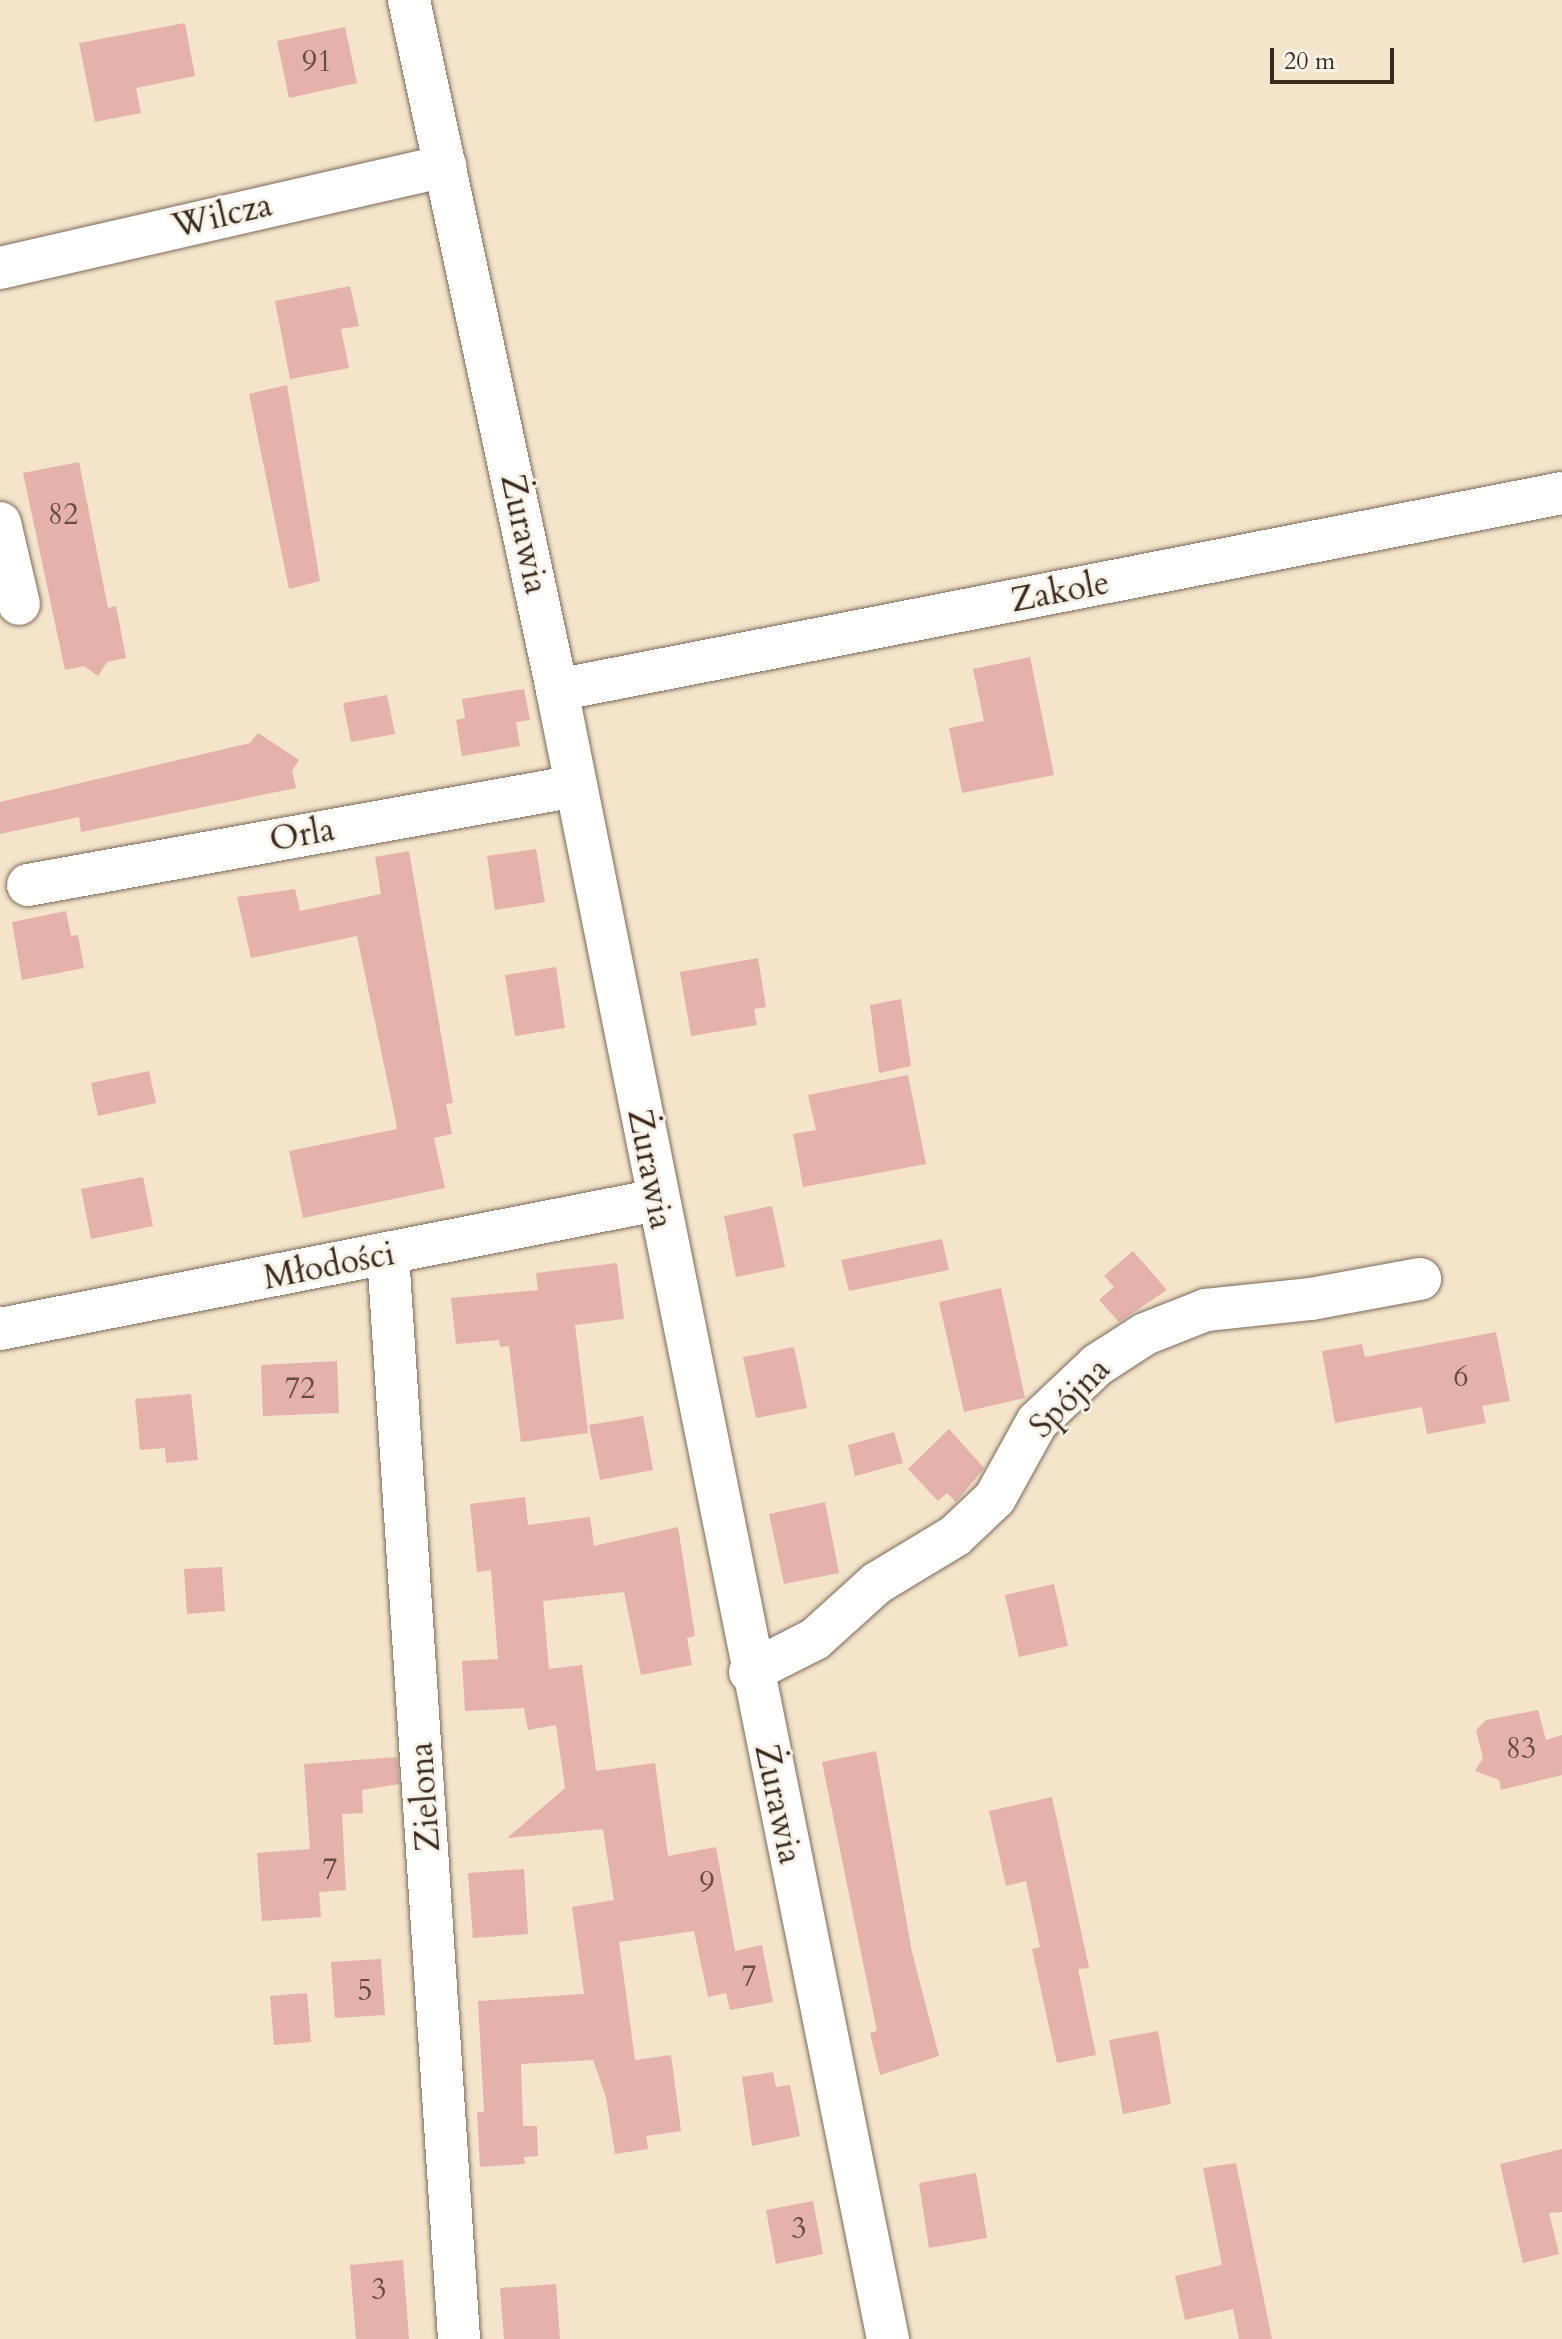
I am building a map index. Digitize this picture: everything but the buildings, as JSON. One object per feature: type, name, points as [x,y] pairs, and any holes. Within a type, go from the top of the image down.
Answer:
[{"type":"street","name":"Żurawia","points":[[409,0],[557,690],[750,1672],[888,2339]]},
{"type":"street","name":"Wilcza","points":[[0,268],[445,166]]},
{"type":"street","name":"Zakole","points":[[557,690],[1562,493]]},
{"type":"street","points":[[0,523],[19,604]]},
{"type":"street","name":"Orla","points":[[28,885],[576,786]]},
{"type":"street","name":"Młodości","points":[[0,1329],[657,1200]]},
{"type":"street","name":"Zielona","points":[[388,1255],[459,2339]]},
{"type":"street","name":"Spójna","points":[[750,1672],[815,1639],[877,1583],[955,1536],[995,1498],[1037,1422],[1097,1365],[1145,1334],[1206,1310],[1311,1299],[1420,1279]]}]
